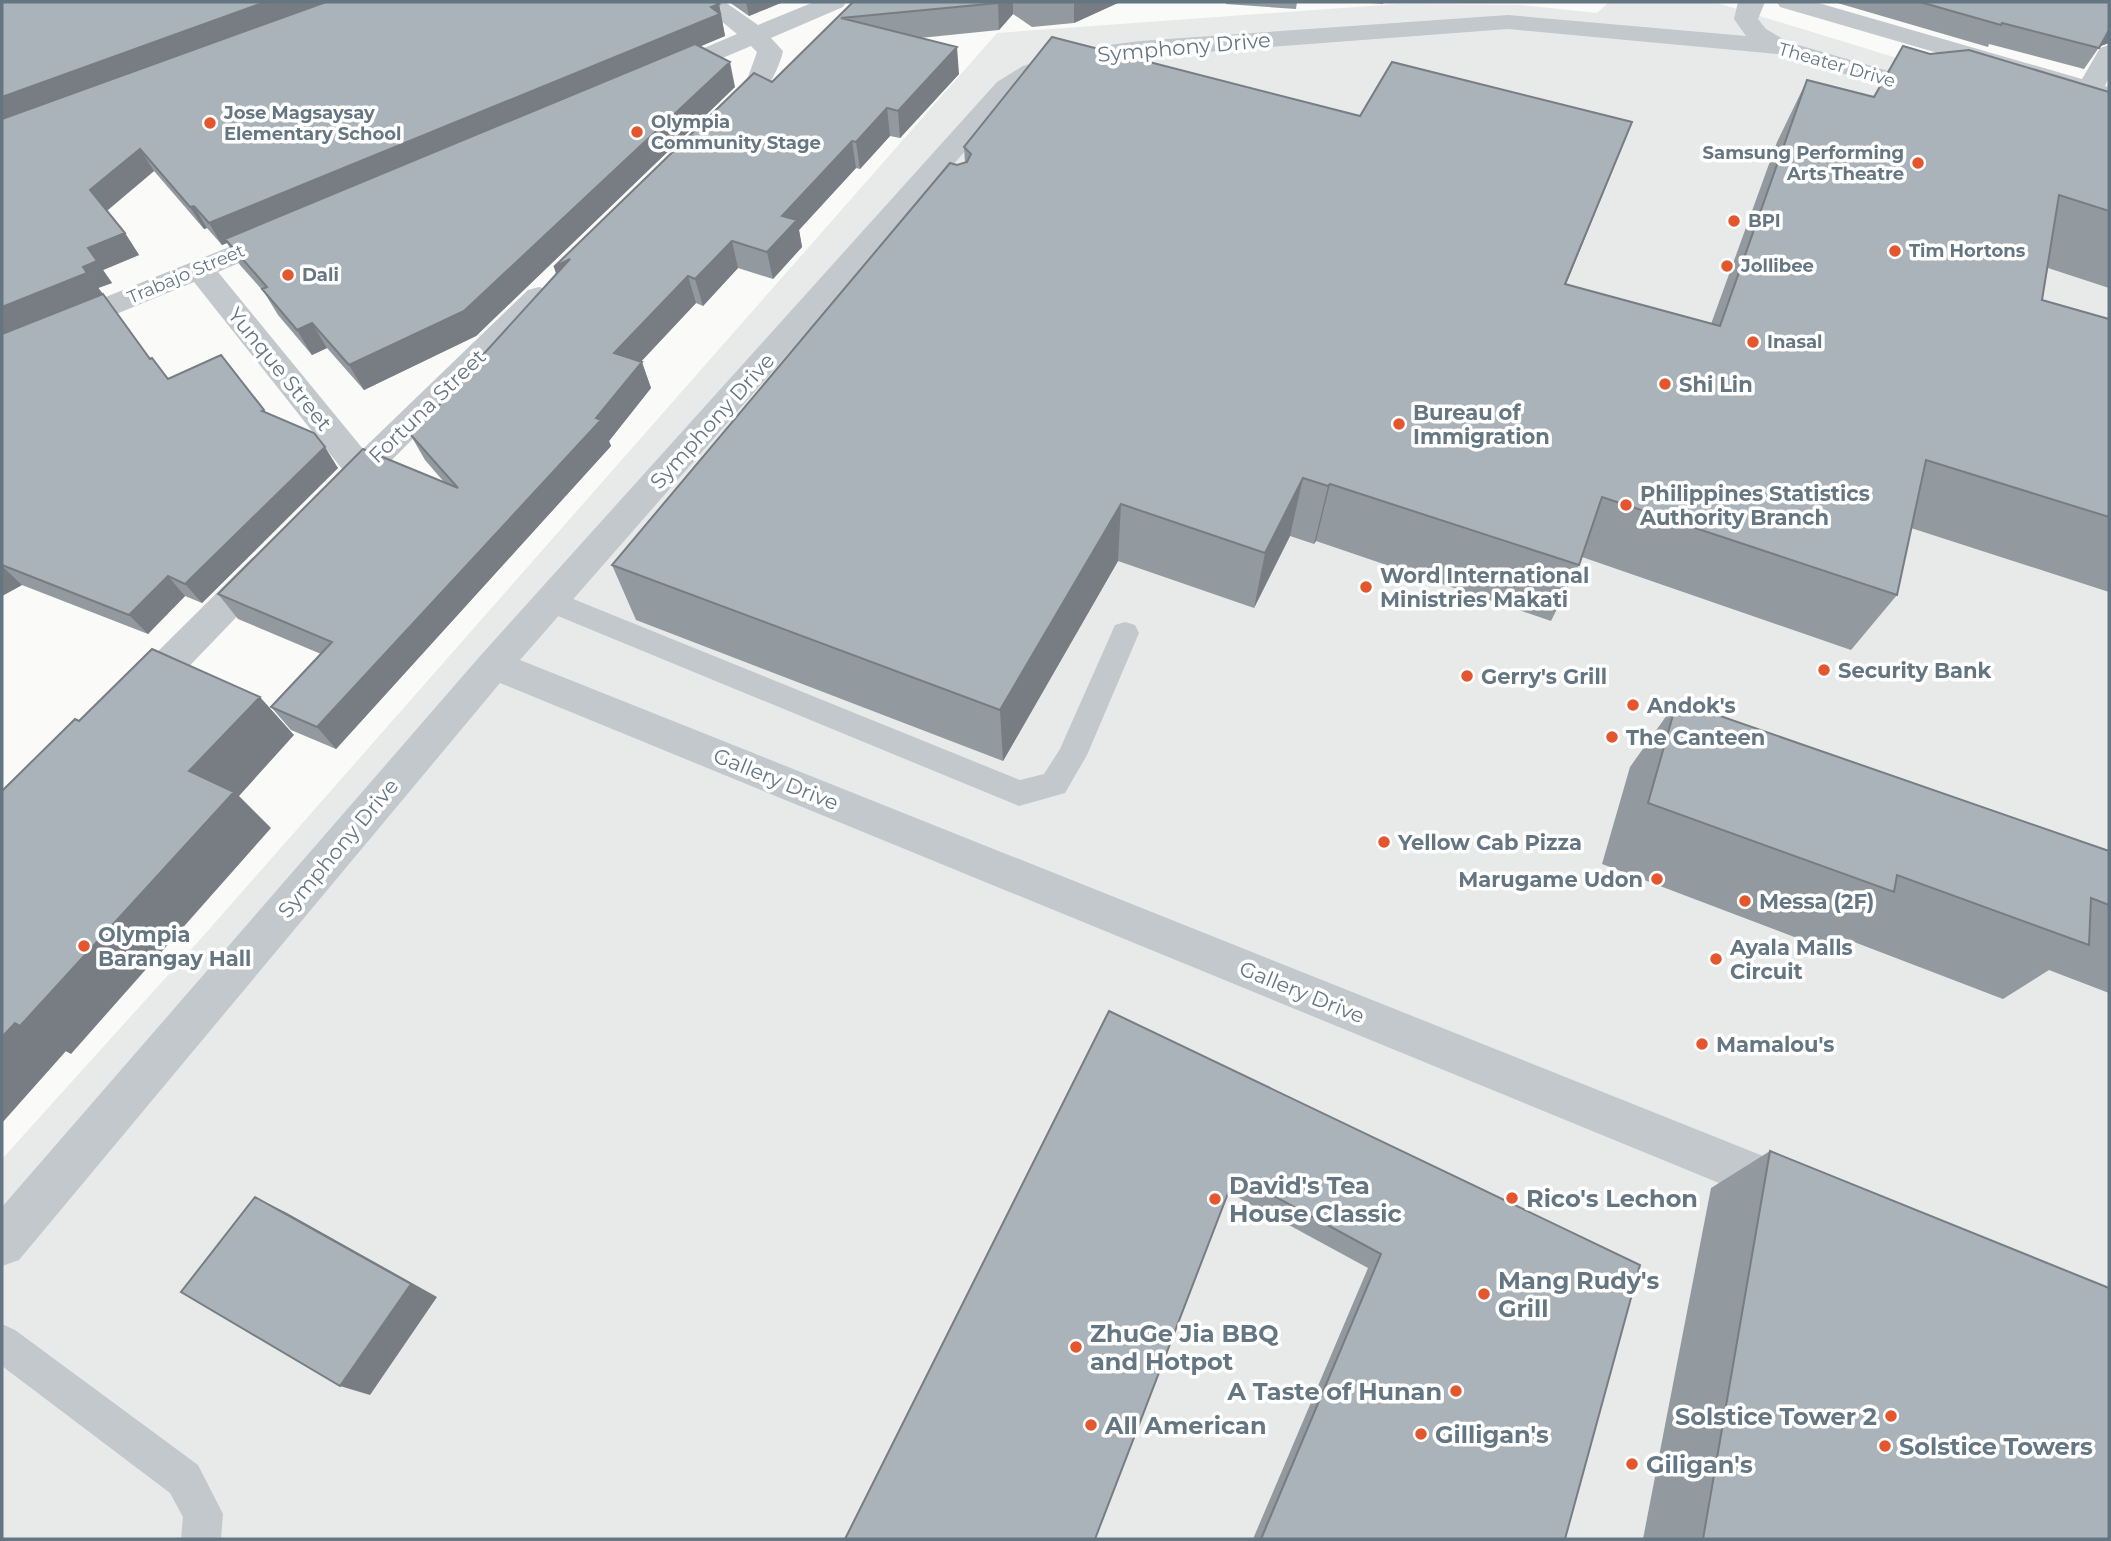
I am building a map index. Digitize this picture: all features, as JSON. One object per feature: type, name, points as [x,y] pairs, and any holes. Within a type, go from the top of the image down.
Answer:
[{"type":"street","points":[[707,135],[746,96],[769,61],[770,51],[756,36],[710,2]]},
{"type":"street","points":[[642,83],[834,2]]},
{"type":"street","points":[[1753,2],[1749,4],[1746,19],[1757,34],[1779,47]]},
{"type":"street","points":[[1789,2],[1889,20],[2100,92],[2109,53]]},
{"type":"street","points":[[1635,9],[1639,34]]},
{"type":"street","name":"Symphony Drive","points":[[2,1243],[494,665],[918,203],[1006,88],[1032,71],[1078,57],[1140,49],[1508,22],[1639,34]]},
{"type":"street","name":"Theater Drive","points":[[1639,34],[1779,47],[1959,100]]},
{"type":"street","name":"Trabajo Street","points":[[2,351],[300,227]]},
{"type":"street","name":"Yunque Street","points":[[199,269],[361,469]]},
{"type":"street","name":"Fortuna Street","points":[[313,518],[559,278]]},
{"type":"street","points":[[111,721],[284,547]]},
{"type":"street","name":"Gallery Drive","points":[[494,665],[1826,1204]]},
{"type":"lane","points":[[551,601],[1019,793],[1054,784],[1072,755],[1125,633]]},
{"type":"lane","points":[[2,1343],[184,1479],[203,1514],[201,1539]]},
{"type":"shaded area","points":[[1609,2],[1714,2],[2109,123],[2109,1539],[2,1539],[2,1159],[197,943],[997,33],[1397,4],[1522,5],[1597,13]]},
{"type":"building","points":[[2,2],[265,2],[2,97]]},
{"type":"building","points":[[326,2],[715,2],[719,4],[711,7],[720,14],[209,223],[194,206],[190,207],[140,149],[90,190],[125,233],[88,248],[97,261],[83,267],[87,273],[2,307],[2,119]]},
{"type":"building","points":[[853,2],[999,2],[841,18],[957,47],[898,111],[887,108],[856,142],[852,141],[782,216],[797,220],[767,252],[732,241],[695,279],[688,276],[614,353],[642,362],[596,418],[601,420],[317,727],[271,707],[332,642],[218,594],[363,449],[458,488],[410,434],[484,360],[479,359],[570,259],[554,267],[754,73],[772,82]]},
{"type":"building","points":[[1920,2],[2109,2],[2109,30],[2099,48],[2002,23],[2001,25]]},
{"type":"building","points":[[1052,37],[1360,116],[1392,62],[1632,122],[1565,284],[1720,326],[1807,80],[1874,97],[1903,46],[1930,54],[1969,50],[2109,92],[2109,211],[2059,195],[2042,300],[2109,319],[2109,517],[1926,460],[1897,595],[1602,497],[1579,565],[1330,484],[1328,486],[1303,478],[1265,553],[1121,504],[1000,710],[612,565],[950,163],[957,165],[967,162],[971,154],[964,147]]},
{"type":"building","points":[[695,44],[730,62],[464,311],[349,365],[312,323],[297,330],[262,289],[267,287],[225,239]]},
{"type":"building","points":[[103,294],[150,359],[152,358],[168,379],[221,355],[264,410],[262,411],[314,433],[325,447],[185,584],[168,576],[129,615],[2,565],[2,334]]},
{"type":"building","points":[[152,649],[260,697],[189,771],[234,792],[20,1026],[15,1023],[2,1037],[2,791],[75,719],[79,721]]},
{"type":"building","points":[[1677,701],[2109,851],[2109,905],[2091,898],[2089,945],[1897,875],[1894,892],[1648,803]]},
{"type":"building","points":[[1109,1011],[1640,1265],[1565,1539],[1261,1539],[1381,1254],[1235,1175],[1095,1539],[845,1539]]},
{"type":"building","name":"Solstice Tower 2","points":[[1770,1151],[2109,1288],[2109,1539],[1703,1539]]},
{"type":"building","points":[[255,1197],[411,1284],[340,1386],[181,1292]]},
{"type":"place","name":"Jose Magsaysay Elementary School","points":[[210,123]]},
{"type":"place","name":"Olympia Community Stage","points":[[637,132]]},
{"type":"place","name":"Samsung Performing Arts Theatre","points":[[1918,163]]},
{"type":"place","name":"BPI","points":[[1734,221]]},
{"type":"place","name":"Tim Hortons","points":[[1895,251]]},
{"type":"place","name":"Jollibee","points":[[1727,266]]},
{"type":"place","name":"Dali","points":[[288,275]]},
{"type":"place","name":"Inasal","points":[[1753,342]]},
{"type":"place","name":"Shi Lin","points":[[1665,384]]},
{"type":"place","name":"Bureau of Immigration","points":[[1399,424]]},
{"type":"place","name":"Philippines Statistics Authority Branch","points":[[1626,505]]},
{"type":"place","name":"Word International Ministries Makati","points":[[1366,587]]},
{"type":"place","name":"Security Bank","points":[[1824,670]]},
{"type":"place","name":"Gerry's Grill","points":[[1467,676]]},
{"type":"place","name":"Andok's","points":[[1633,705]]},
{"type":"place","name":"The Canteen","points":[[1612,737]]},
{"type":"place","name":"Yellow Cab Pizza","points":[[1384,842]]},
{"type":"place","name":"Marugame Udon","points":[[1657,879]]},
{"type":"place","name":"Messa (2F)","points":[[1745,901]]},
{"type":"place","name":"Olympia Barangay Hall","points":[[84,946]]},
{"type":"place","name":"Ayala Malls Circuit","points":[[1716,959]]},
{"type":"place","name":"Mamalou's","points":[[1702,1044]]},
{"type":"place","name":"Rico's Lechon","points":[[1512,1198]]},
{"type":"place","name":"David's Tea House Classic","points":[[1215,1199]]},
{"type":"place","name":"Mang Rudy's Grill","points":[[1484,1294]]},
{"type":"place","name":"ZhuGe Jia BBQ and Hotpot","points":[[1076,1347]]},
{"type":"place","name":"A Taste of Hunan","points":[[1456,1391]]},
{"type":"place","name":"Solstice Tower 2","points":[[1891,1416]]},
{"type":"place","name":"All American","points":[[1091,1425]]},
{"type":"place","name":"Gilligan's","points":[[1421,1434]]},
{"type":"place","name":"Solstice Towers","points":[[1885,1446]]},
{"type":"place","name":"Giligan's","points":[[1632,1464]]}]
